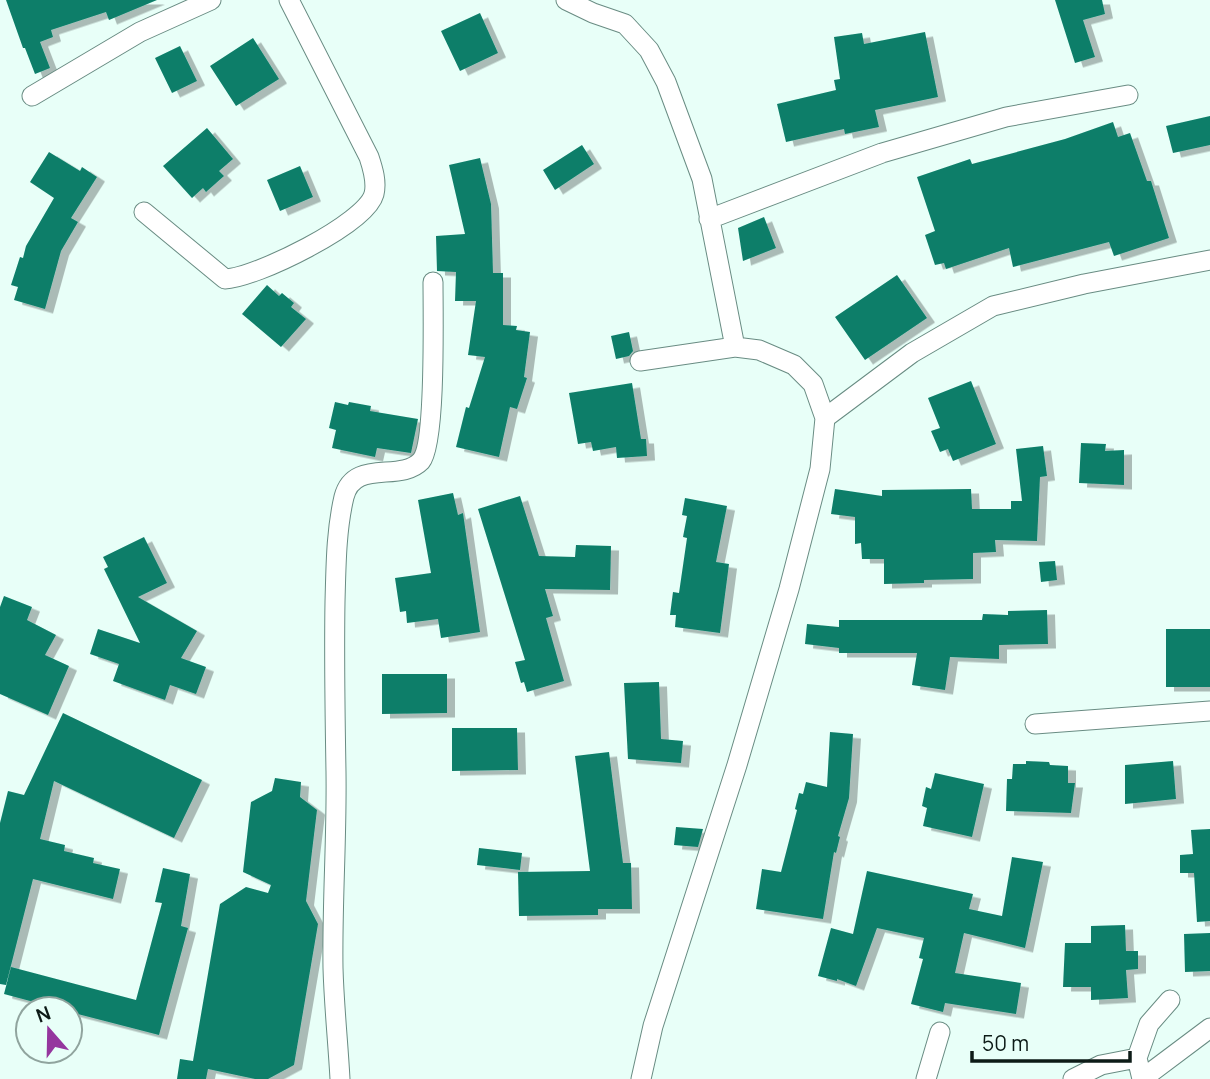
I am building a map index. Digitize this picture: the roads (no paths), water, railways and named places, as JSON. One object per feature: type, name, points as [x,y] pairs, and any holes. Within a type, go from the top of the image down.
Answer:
[{"type":"street","points":[[32,96],[140,32],[211,0]]},
{"type":"street","points":[[145,212],[225,279],[238,278],[265,269],[323,239],[359,214],[374,196],[375,175],[369,157],[289,0]]},
{"type":"street","points":[[566,0],[593,13],[625,23],[649,50],[666,82],[702,179],[735,347]]},
{"type":"street","points":[[709,219],[882,153],[1006,117],[1128,95]]},
{"type":"street","points":[[825,418],[912,353],[993,306],[1210,260]]},
{"type":"street","points":[[340,1079],[333,967],[337,804],[334,660],[337,546],[345,495],[351,483],[361,475],[405,468],[423,459],[427,446],[433,375],[433,282]]},
{"type":"street","points":[[640,361],[735,347],[758,350],[794,365],[813,384],[825,418],[820,469],[789,589],[737,765],[653,1026],[641,1079]]},
{"type":"street","points":[[1035,724],[1210,711]]},
{"type":"street","points":[[1170,1000],[1149,1024],[1137,1058],[1142,1079],[1210,1028]]},
{"type":"street","points":[[926,1079],[940,1032]]},
{"type":"street","points":[[1073,1079],[1101,1066],[1137,1058]]}]
